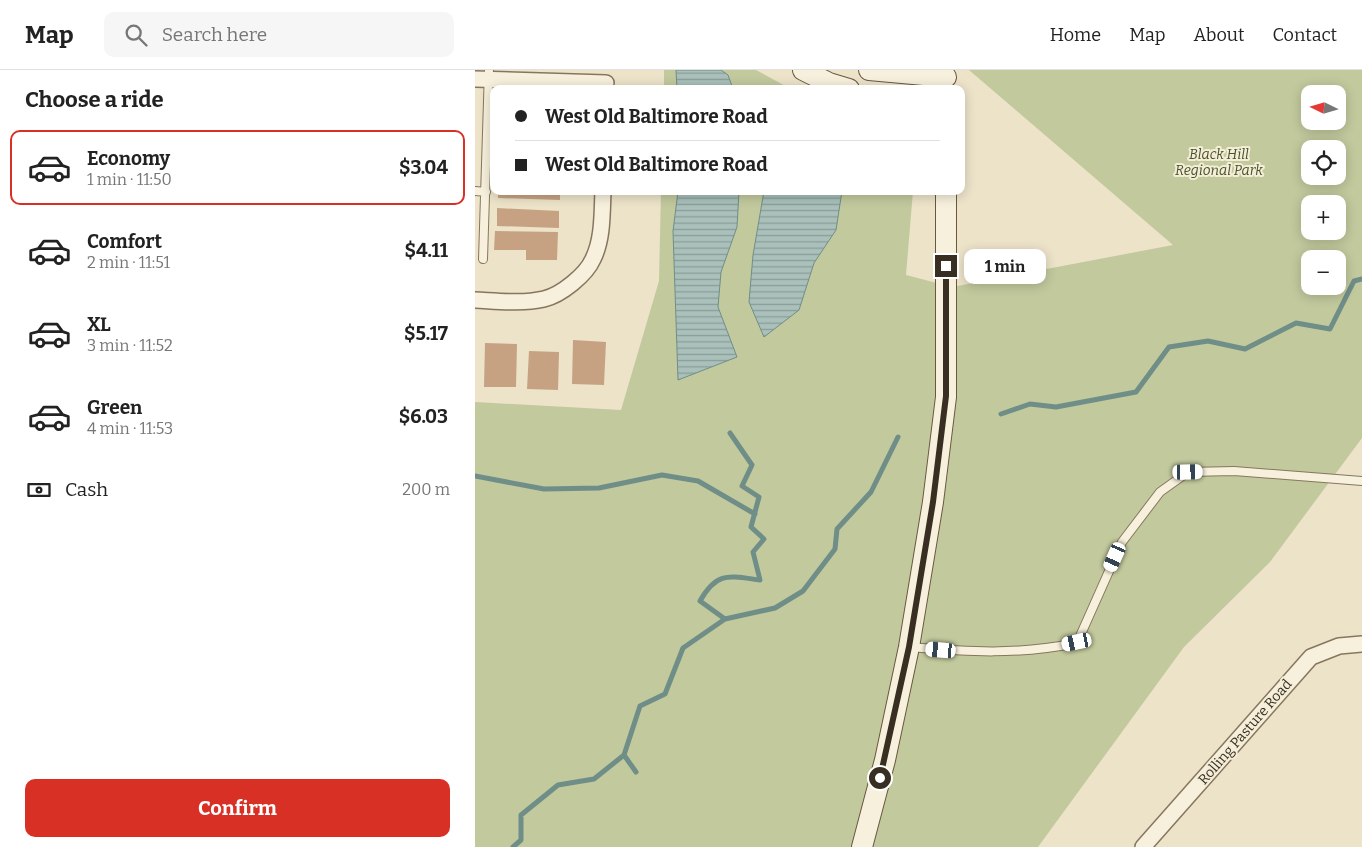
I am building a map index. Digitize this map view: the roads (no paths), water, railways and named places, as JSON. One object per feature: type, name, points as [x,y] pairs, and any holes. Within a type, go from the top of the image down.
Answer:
[{"type":"street","points":[[803,70],[836,85]]},
{"type":"street","points":[[869,70],[946,79]]},
{"type":"street","points":[[484,76],[606,81]]},
{"type":"street","points":[[475,300],[518,302],[545,299],[570,287],[593,260],[602,223],[603,195]]},
{"type":"street","points":[[863,847],[885,760],[909,647],[933,502],[946,396],[946,195]]},
{"type":"street","name":"Rolling Pasture Road","points":[[1143,847],[1311,657],[1339,646],[1362,644]]},
{"type":"lane","points":[[483,259],[486,192],[484,76]]},
{"type":"lane","points":[[475,191],[486,192]]},
{"type":"lane","points":[[909,647],[968,653],[1040,650],[1077,642],[1122,542],[1160,492],[1188,472],[1234,471],[1362,481]]},
{"type":"water","points":[[676,70],[721,70],[728,75],[732,85],[677,85]]},
{"type":"water","points":[[678,195],[739,195],[737,227],[721,272],[718,307],[737,357],[678,380],[673,231]]},
{"type":"water","points":[[763,195],[841,195],[836,230],[814,263],[799,310],[764,337],[749,302],[753,255]]},
{"type":"waterway","points":[[1001,414],[1030,404],[1056,407],[1136,392],[1169,347],[1208,341],[1245,349],[1296,323],[1330,329],[1354,281],[1362,279]]},
{"type":"waterway","points":[[725,619],[700,601],[706,591],[718,580],[732,577],[760,580],[753,552],[764,539],[751,527],[759,497],[742,486],[752,465],[730,433]]},
{"type":"waterway","points":[[513,847],[521,840],[521,815],[558,785],[594,779],[624,755],[640,706],[665,694],[683,648],[725,619],[775,608],[803,591],[835,549],[837,529],[871,492],[898,437]]},
{"type":"waterway","points":[[475,476],[544,489],[599,488],[662,475],[698,481],[755,514]]},
{"type":"waterway","points":[[624,755],[636,772]]},
{"type":"park label","name":"Black Hill Regional Park","points":[[1219,162]]}]
